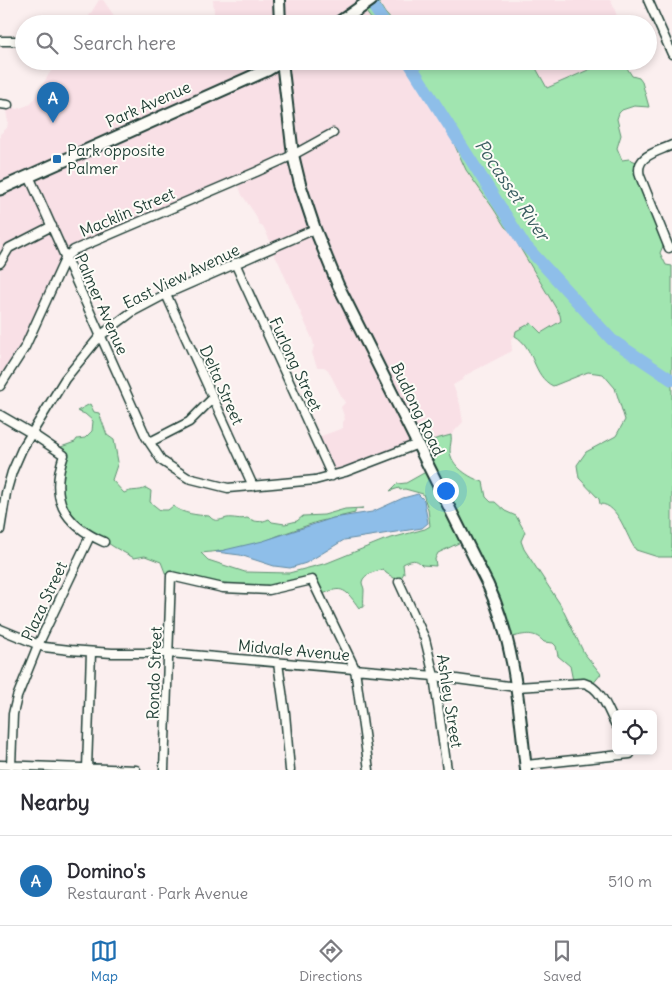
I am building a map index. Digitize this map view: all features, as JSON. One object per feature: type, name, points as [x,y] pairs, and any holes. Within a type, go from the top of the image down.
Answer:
[{"type":"main road","points":[[279,0],[280,15]]},
{"type":"main road","points":[[350,15],[371,0]]},
{"type":"main road","name":"Park Avenue","points":[[0,189],[267,70]]},
{"type":"main road","name":"Budlong Road","points":[[283,70],[293,155],[300,184],[315,229],[338,285],[493,596],[509,644],[526,768]]},
{"type":"street","points":[[648,0],[655,15]]},
{"type":"street","points":[[657,20],[672,54]]},
{"type":"street","points":[[0,41],[15,41]]},
{"type":"street","name":"Macklin Street","points":[[66,257],[74,250],[293,155],[333,133]]},
{"type":"street","points":[[669,248],[638,168],[643,159],[672,146]]},
{"type":"street","name":"Palmer Avenue","points":[[29,176],[100,336],[150,442],[162,461],[188,478],[228,488],[315,480],[332,476],[418,444]]},
{"type":"street","points":[[0,264],[9,248],[52,226]]},
{"type":"street","name":"East View Avenue","points":[[0,530],[6,493],[12,472],[31,432],[65,379],[100,336],[132,312],[166,294],[315,229]]},
{"type":"street","points":[[0,386],[25,347],[66,257]]},
{"type":"street","name":"Furlong Street","points":[[235,263],[332,476]]},
{"type":"street","name":"Delta Street","points":[[166,294],[252,486]]},
{"type":"street","points":[[150,442],[189,422],[213,398]]},
{"type":"street","points":[[0,414],[31,432],[64,455],[59,470],[58,487],[60,501],[68,518],[90,536],[104,542]]},
{"type":"street","name":"Plaza Street","points":[[11,766],[14,714],[17,697],[38,645],[90,536]]},
{"type":"street","name":"Rondo Street","points":[[164,770],[171,576],[223,588],[269,590],[312,580],[354,669]]},
{"type":"street","name":"Ashley Street","points":[[399,582],[424,639],[434,676],[447,770]]},
{"type":"street","name":"Midvale Avenue","points":[[0,629],[44,647],[91,652],[169,653],[434,676],[516,686],[589,684],[600,694],[612,717]]},
{"type":"street","points":[[87,768],[91,652]]},
{"type":"street","points":[[278,663],[290,770]]},
{"type":"street","points":[[354,669],[369,770]]},
{"type":"street","points":[[526,768],[612,755]]},
{"type":"street","points":[[0,766],[136,770]]},
{"type":"shaded area","points":[[99,0],[103,0],[114,15],[90,15]]},
{"type":"shaded area","points":[[213,0],[363,0],[364,8],[369,15],[214,15]]},
{"type":"shaded area","points":[[377,0],[611,0],[617,15],[387,15]]},
{"type":"shaded area","points":[[52,70],[410,70],[446,126],[466,170],[505,227],[510,231],[552,300],[561,321],[541,333],[517,331],[511,339],[512,351],[466,375],[462,380],[453,385],[460,404],[463,422],[451,435],[432,440],[416,437],[418,442],[332,475],[316,438],[343,428],[345,419],[341,407],[345,403],[328,370],[324,367],[317,367],[312,353],[313,341],[279,263],[270,248],[272,245],[263,226],[259,224],[255,214],[242,195],[237,180],[73,250],[26,344],[0,386],[0,134],[7,128],[8,122],[5,105],[7,104],[17,109],[31,104]]},
{"type":"shaded area","points":[[537,70],[588,70],[547,88]]},
{"type":"green space","points":[[363,0],[377,0],[387,15],[368,15],[363,8]]},
{"type":"green space","points":[[410,70],[537,70],[547,88],[588,70],[628,70],[632,76],[639,78],[642,82],[649,107],[634,106],[619,113],[617,119],[621,135],[617,148],[622,160],[629,159],[639,163],[666,239],[660,253],[666,265],[672,266],[672,557],[658,557],[636,550],[617,515],[607,505],[600,504],[599,499],[579,478],[577,465],[586,452],[616,436],[625,420],[615,388],[603,374],[588,372],[553,386],[541,376],[526,347],[515,336],[516,331],[531,323],[541,333],[561,321],[560,315],[510,231],[505,227],[466,170],[446,126]]},
{"type":"green space","points":[[90,404],[94,412],[99,413],[107,435],[114,440],[118,462],[112,480],[124,493],[146,488],[151,491],[150,502],[160,510],[168,510],[173,506],[195,515],[209,516],[215,520],[247,518],[260,521],[269,519],[272,522],[285,524],[297,521],[303,516],[324,515],[345,509],[363,508],[355,510],[355,513],[317,522],[277,536],[250,548],[201,553],[208,560],[245,572],[289,573],[327,563],[384,540],[430,526],[428,509],[423,494],[405,489],[400,490],[399,488],[390,491],[397,484],[406,483],[431,469],[416,437],[432,440],[451,435],[450,450],[453,461],[472,478],[483,482],[486,497],[491,502],[495,502],[505,511],[516,516],[525,532],[521,541],[524,549],[560,604],[584,653],[601,674],[592,685],[573,681],[570,666],[558,656],[556,646],[553,643],[544,642],[532,635],[508,638],[465,540],[438,553],[435,559],[436,566],[422,565],[418,561],[413,560],[403,564],[404,573],[399,581],[383,569],[368,575],[362,582],[364,607],[359,608],[351,597],[343,591],[334,590],[321,595],[313,581],[266,590],[170,578],[166,575],[161,562],[145,556],[134,558],[68,517],[60,500],[64,455],[58,448],[75,442],[77,439],[85,438],[92,431],[93,421],[85,414],[77,411]]},
{"type":"water","points":[[418,494],[424,500],[428,523],[422,528],[344,540],[306,563],[290,568],[274,566],[240,555],[216,552],[263,541],[333,518],[372,512],[403,498]]},
{"type":"waterway","name":"Pocasset River","points":[[369,0],[379,15]]},
{"type":"waterway","name":"Pocasset River","points":[[414,70],[524,244],[612,340],[672,380]]},
{"type":"place","name":"Domino's","points":[[53,123]]},
{"type":"place","name":"Park opposite Palmer","points":[[57,159]]}]
